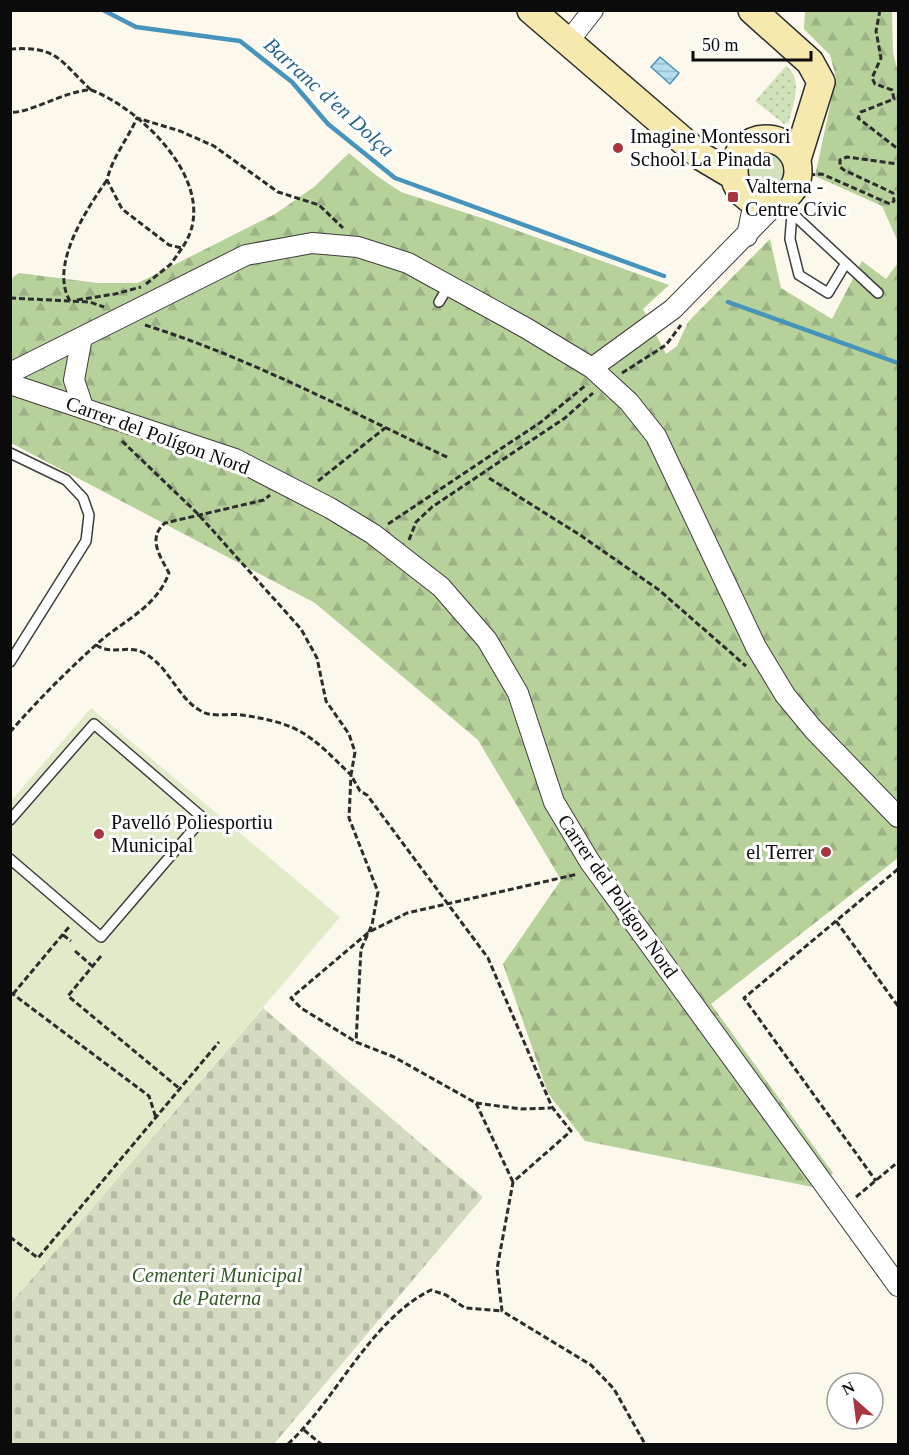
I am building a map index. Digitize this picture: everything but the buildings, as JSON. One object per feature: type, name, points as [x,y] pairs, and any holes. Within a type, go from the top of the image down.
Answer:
[{"type":"street","points":[[531,10],[702,157],[734,176]]},
{"type":"street","points":[[567,42],[593,10]]},
{"type":"street","points":[[599,375],[673,309],[775,205],[788,196],[798,179],[803,167],[820,82],[810,62],[752,10]]},
{"type":"street","points":[[775,205],[740,192],[734,176],[737,155],[744,147],[763,139],[783,144],[803,167]]},
{"type":"street","points":[[10,373],[246,255],[312,243],[358,247],[408,263],[450,285],[599,375],[629,402],[656,436],[756,647],[785,695],[813,729],[898,817]]},
{"type":"street","points":[[82,337],[74,380],[83,407]]},
{"type":"street","name":"Carrer del Polígon Nord","points":[[10,384],[235,459],[373,534],[441,587],[487,640],[518,693],[554,802],[590,862],[898,1286]]},
{"type":"lane","points":[[775,205],[846,263],[878,293]]},
{"type":"lane","points":[[775,205],[790,239],[799,275],[828,293],[846,263]]},
{"type":"lane","points":[[439,302],[450,285]]},
{"type":"lane","points":[[10,453],[66,480],[83,498],[89,515],[86,541],[10,662]]},
{"type":"lane","points":[[10,820],[94,724],[203,818],[101,937],[10,859]]},
{"type":"path","points":[[880,10],[876,31],[881,58],[872,78],[875,84],[892,90],[894,99],[861,112],[858,118],[898,149]]},
{"type":"path","points":[[10,49],[30,47],[42,49],[68,67],[91,90],[123,105],[180,162],[190,183],[191,235],[171,264],[145,285],[116,294],[69,301]]},
{"type":"path","points":[[10,112],[30,109],[81,90],[91,90]]},
{"type":"path","points":[[69,301],[65,272],[70,244],[78,224],[107,180],[111,162],[136,118]]},
{"type":"path","points":[[136,118],[180,131],[214,146],[278,192],[319,205],[337,221],[358,247]]},
{"type":"path","points":[[803,167],[890,204],[894,201],[893,193],[844,170],[840,160],[847,157],[898,164]]},
{"type":"path","points":[[107,180],[113,196],[122,209],[169,245],[182,248]]},
{"type":"path","points":[[10,298],[90,302],[126,315],[144,325],[185,338],[449,458]]},
{"type":"path","points":[[373,534],[490,453],[541,422],[599,375]]},
{"type":"path","points":[[406,560],[408,541],[417,522],[432,507],[565,418],[599,375]]},
{"type":"path","points":[[303,494],[385,428]]},
{"type":"path","points":[[122,441],[201,517],[301,629],[316,658],[326,701],[349,734],[355,752],[351,775],[349,818],[378,892],[369,932],[361,949],[356,1042]]},
{"type":"path","points":[[489,478],[580,535],[659,590],[747,666],[771,671]]},
{"type":"path","points":[[10,732],[96,645],[146,609],[164,585],[168,573],[156,546],[154,536],[158,529],[165,523],[201,517],[264,500],[284,484]]},
{"type":"path","points":[[96,645],[106,652],[130,649],[144,652],[171,675],[180,693],[201,712],[240,715],[288,724],[309,735],[351,775],[360,791],[367,795],[488,958],[552,1107],[571,1131],[513,1182]]},
{"type":"path","points":[[876,1181],[744,998],[898,869]]},
{"type":"path","points":[[552,1107],[521,1109],[476,1103],[394,1057],[356,1042],[301,1008],[291,998],[369,932],[407,913],[578,874]]},
{"type":"path","points":[[836,921],[898,1006]]},
{"type":"path","points":[[69,927],[12,993],[149,1096],[156,1118]]},
{"type":"path","points":[[63,934],[71,941]]},
{"type":"path","points":[[75,951],[92,966]]},
{"type":"path","points":[[101,956],[68,996],[180,1089]]},
{"type":"path","points":[[10,1237],[38,1258],[219,1042]]},
{"type":"path","points":[[476,1103],[513,1182],[497,1269],[502,1311]]},
{"type":"path","points":[[843,1208],[898,1162]]},
{"type":"path","points":[[288,1444],[304,1430],[367,1348],[399,1311],[416,1297],[431,1290],[446,1295],[465,1308],[502,1311],[591,1365],[614,1389],[645,1444]]},
{"type":"path","points":[[304,1430],[321,1444]]},
{"type":"green space","points":[[805,10],[892,11],[893,53],[898,72],[898,242],[882,206],[815,176],[836,78],[830,55],[804,29]]},
{"type":"green space","points":[[786,66],[795,78],[796,92],[789,122],[784,124],[755,101]]},
{"type":"green space","points":[[762,150],[770,151],[777,156],[782,163],[782,179],[777,186],[770,191],[762,192],[754,191],[747,186],[742,179],[741,171],[742,163],[747,156],[754,151]]},
{"type":"green space","points":[[349,153],[401,192],[485,219],[669,285],[643,309],[666,354],[677,346],[688,322],[770,239],[781,288],[832,319],[862,261],[886,279],[898,263],[898,858],[711,1004],[833,1173],[812,1187],[585,1141],[548,1093],[503,964],[561,880],[478,740],[315,603],[11,443],[10,284],[13,277],[19,273],[98,283],[138,283],[275,214],[314,187]]},
{"type":"green space","points":[[91,708],[340,917],[11,1303],[11,801]]},
{"type":"green space","name":"Cementeri Municipal de Paterna","points":[[263,1008],[483,1197],[274,1444],[11,1444],[11,1303]]},
{"type":"water","points":[[660,57],[679,73],[670,84],[651,67]]},
{"type":"waterway","name":"Barranc d'en Dolça","points":[[103,10],[136,27],[240,41],[292,82],[328,124],[395,178],[664,276]]},
{"type":"waterway","name":"Barranc d'en Dolça","points":[[728,302],[898,363]]},
{"type":"place","name":"Imagine Montessori School La Pinada","points":[[618,148]]},
{"type":"place","name":"Valterna - Centre Cívic","points":[[733,197]]},
{"type":"place","name":"Pavelló Poliesportiu Municipal","points":[[99,834]]},
{"type":"place","name":"el Terrer","points":[[826,852]]}]
